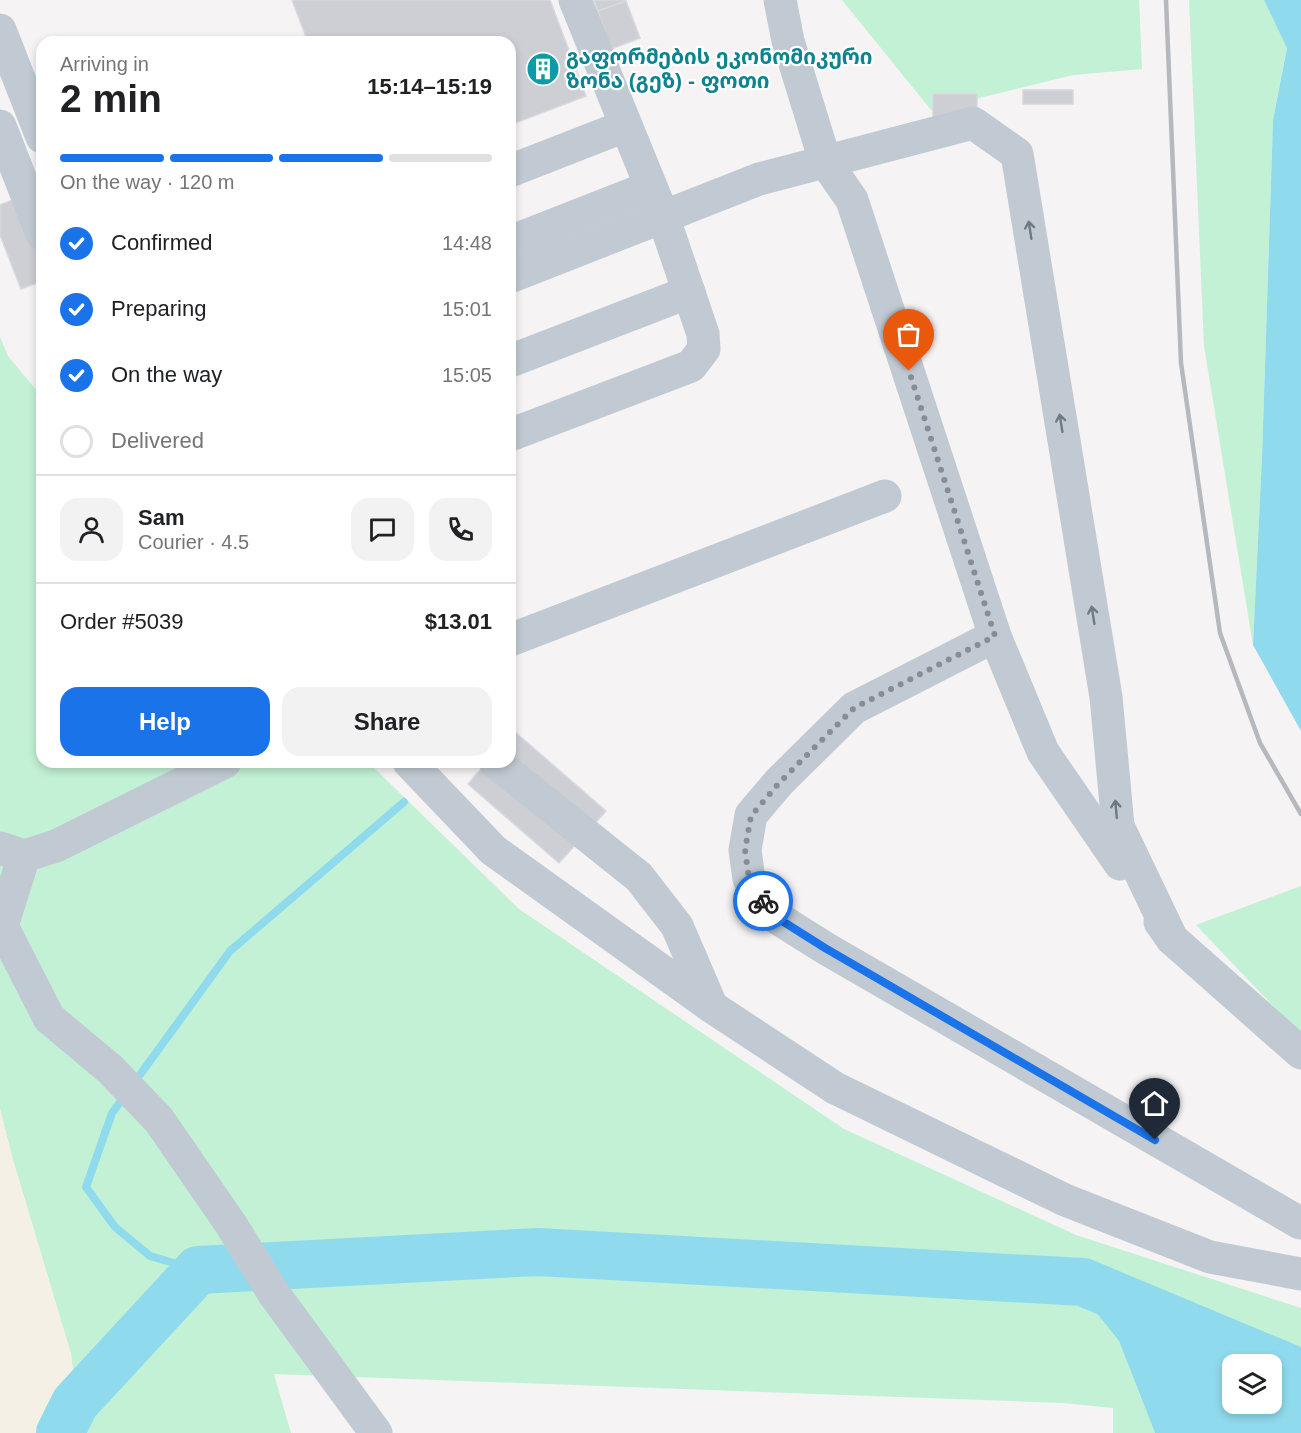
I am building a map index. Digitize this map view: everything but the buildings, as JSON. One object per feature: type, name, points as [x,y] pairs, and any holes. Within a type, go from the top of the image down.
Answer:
[{"type":"street","points":[[516,433],[691,366],[704,349],[703,334],[663,216],[575,0]]},
{"type":"street","points":[[780,0],[788,41],[825,161],[852,200],[995,636],[1043,752],[1172,939],[1301,1053]]},
{"type":"street","points":[[0,30],[36,122]]},
{"type":"street","points":[[516,275],[759,179],[973,123],[1017,154],[1106,697],[1118,826],[1172,939]]},
{"type":"street","points":[[0,126],[36,219]]},
{"type":"street","points":[[516,169],[625,126]]},
{"type":"street","points":[[516,241],[650,187]]},
{"type":"street","points":[[516,359],[689,292]]},
{"type":"street","points":[[516,638],[885,496]]},
{"type":"street","points":[[415,768],[493,850],[712,1006],[835,1088],[1065,1200],[1210,1257],[1296,1274],[1300,1219],[825,948],[771,914],[749,879],[745,850],[751,816],[779,783],[854,708],[995,636]]},
{"type":"street","points":[[213,768],[56,846],[12,852],[2,926],[49,1018],[110,1070],[159,1120],[232,1226],[274,1294],[376,1433]]},
{"type":"street","points":[[503,768],[639,877],[677,926],[712,1006]]},
{"type":"green space","points":[[842,0],[1139,0],[1142,69],[1073,75],[931,110]]},
{"type":"green space","points":[[1189,0],[1264,0],[1287,47],[1273,120],[1262,457],[1253,645],[1204,346]]},
{"type":"green space","points":[[0,337],[8,356],[36,390],[36,768],[374,768],[519,909],[844,1129],[1076,1235],[1301,1308],[1301,1373],[1282,1365],[1282,1354],[1255,1354],[1083,1282],[1073,1282],[1119,1341],[1155,1433],[1113,1433],[1113,1408],[1063,1403],[274,1374],[291,1433],[80,1433],[71,1354],[0,1109]]},
{"type":"green space","points":[[1301,886],[1301,1032],[1293,1027],[1196,925]]},
{"type":"sand","points":[[0,1109],[71,1354],[80,1433],[0,1433]]},
{"type":"water","points":[[1264,0],[1301,0],[1301,731],[1253,645],[1262,457],[1273,120],[1287,48]]},
{"type":"water","points":[[1072,1282],[1083,1282],[1255,1354],[1222,1354],[1222,1414],[1282,1414],[1282,1365],[1301,1373],[1301,1433],[1155,1433],[1119,1341]]},
{"type":"waterway","points":[[134,1083],[230,951],[404,802]]},
{"type":"waterway","points":[[126,1094],[112,1113],[86,1187],[115,1227],[150,1256],[198,1270]]},
{"type":"waterway","points":[[60,1433],[75,1403],[198,1270],[538,1252],[1083,1282],[1301,1373]]},
{"type":"railway","points":[[1166,0],[1181,363],[1220,633],[1260,743],[1301,814]]},
{"type":"way so far","points":[[763,901],[749,879],[745,850],[751,816],[779,783],[854,708],[995,636],[909,371]]},
{"type":"place","name":"გაფორმების ეკონომიკური ზონა (გეზ) - ფოთი","points":[[543,69]]},
{"type":"route","points":[[763,901],[771,914],[825,948],[1155,1140]]}]
